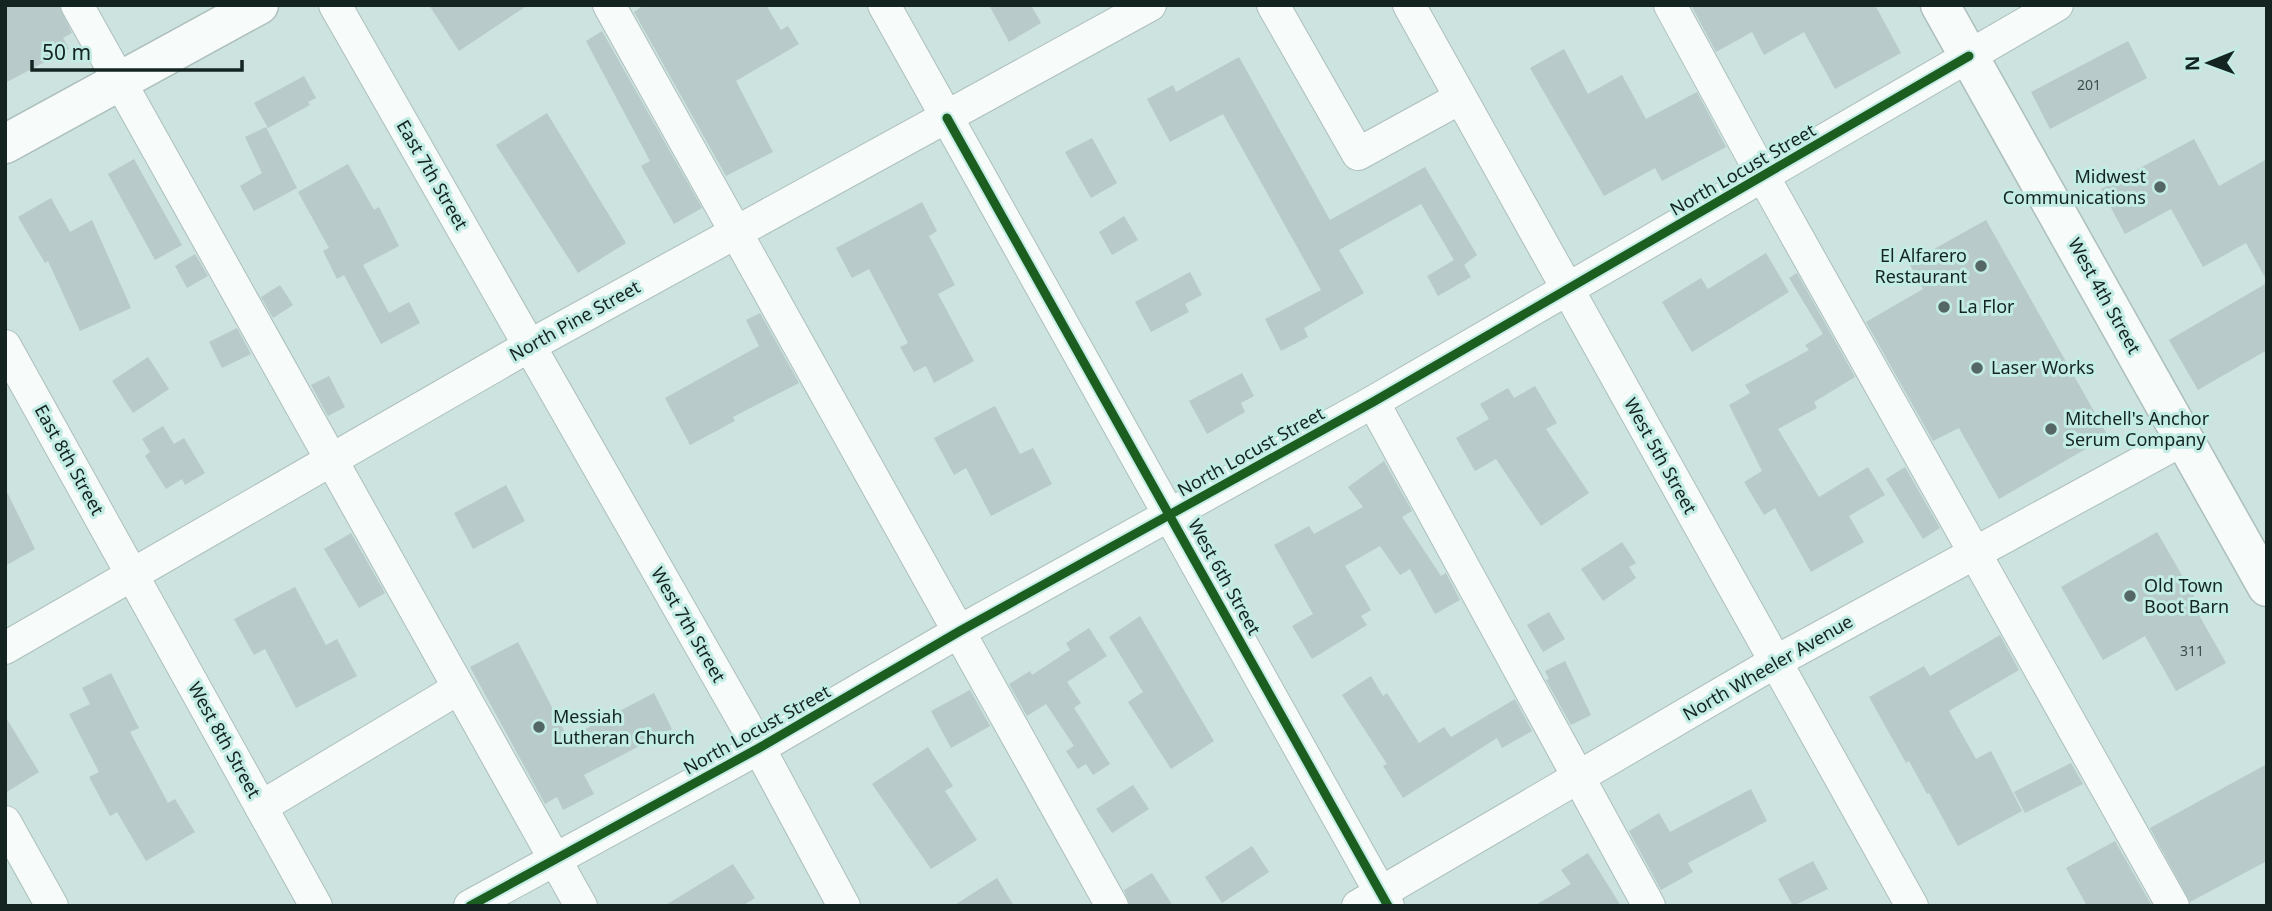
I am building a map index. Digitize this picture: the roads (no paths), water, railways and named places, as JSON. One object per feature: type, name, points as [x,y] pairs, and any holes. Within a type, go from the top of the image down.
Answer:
[{"type":"main road","points":[[5,144],[259,5]]},
{"type":"main road","name":"West 4th Street","points":[[1940,5],[2267,587]]},
{"type":"street","points":[[77,5],[581,906]]},
{"type":"street","name":"East 7th Street","points":[[335,5],[529,346]]},
{"type":"street","points":[[609,5],[1112,906]]},
{"type":"street","name":"West 6th Street","points":[[884,5],[1171,514],[1376,901]]},
{"type":"street","points":[[1273,5],[1358,154],[1461,98]]},
{"type":"street","name":"West 5th Street","points":[[1409,5],[1912,906]]},
{"type":"street","points":[[1670,5],[1763,176],[2173,906]]},
{"type":"street","name":"North Locust Street","points":[[470,906],[758,748],[960,631],[1373,402],[2057,5]]},
{"type":"street","name":"North Pine Street","points":[[5,648],[529,346],[1148,6]]},
{"type":"street","name":"East 8th Street","points":[[5,346],[132,575]]},
{"type":"street","name":"West 7th Street","points":[[529,346],[758,748],[844,906]]},
{"type":"street","points":[[1373,402],[1649,906]]},
{"type":"street","name":"North Wheeler Avenue","points":[[1376,901],[1578,777],[1776,662],[2184,439]]},
{"type":"street","name":"West 8th Street","points":[[132,575],[316,906]]},
{"type":"street","points":[[261,807],[459,688]]},
{"type":"street","points":[[5,822],[52,906]]},
{"type":"place","name":"Midwest Communications","points":[[2160,187]]},
{"type":"place","name":"El Alfarero Restaurant","points":[[1981,266]]},
{"type":"place","name":"La Flor","points":[[1944,307]]},
{"type":"place","name":"Laser Works","points":[[1977,368]]},
{"type":"place","name":"Mitchell's Anchor Serum Company","points":[[2051,429]]},
{"type":"place","name":"Old Town Boot Barn","points":[[2130,596]]},
{"type":"place","name":"Messiah Lutheran Church","points":[[539,727]]}]
